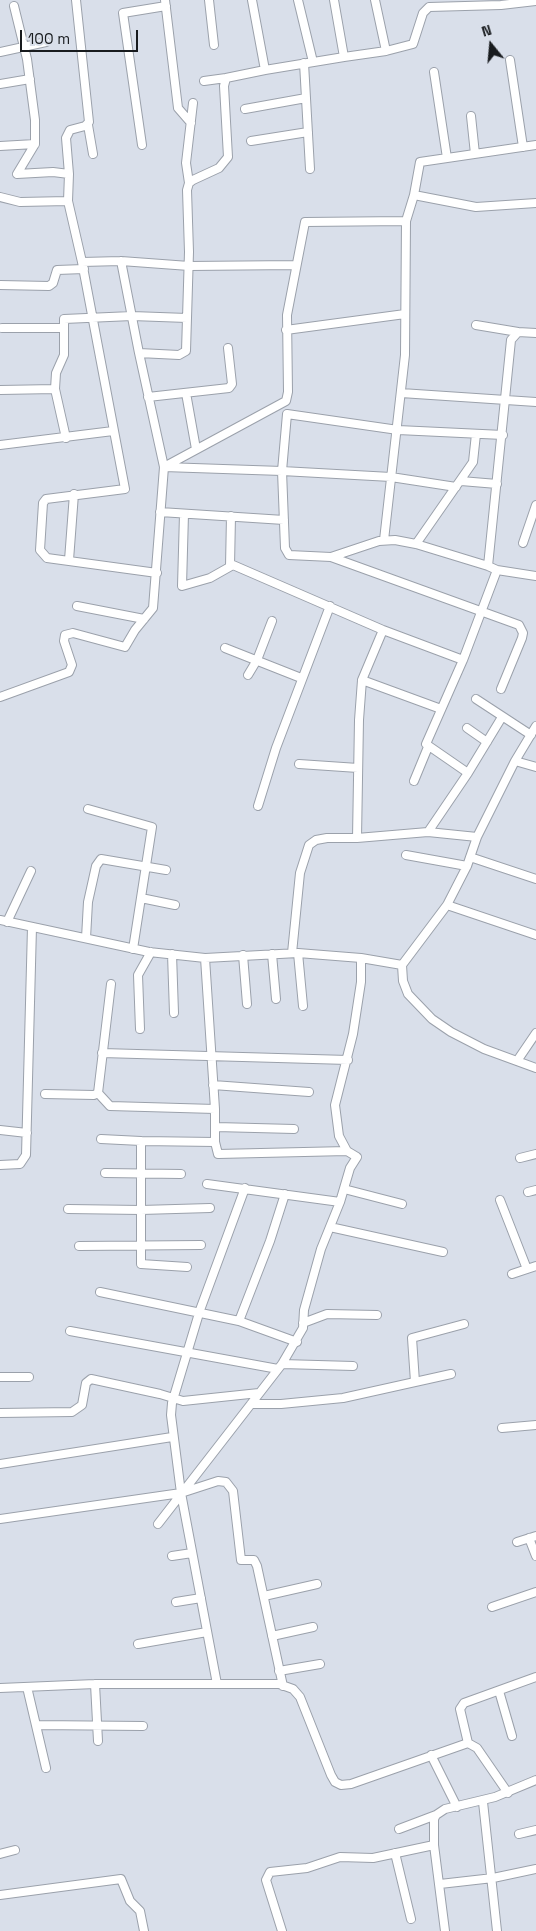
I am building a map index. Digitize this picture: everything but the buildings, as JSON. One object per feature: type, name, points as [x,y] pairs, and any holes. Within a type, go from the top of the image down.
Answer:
[{"type":"street","points":[[76,0],[88,125],[93,154]]},
{"type":"street","points":[[209,0],[214,45]]},
{"type":"street","points":[[252,0],[265,70]]},
{"type":"street","points":[[298,0],[313,62]]},
{"type":"street","points":[[334,0],[344,57]]},
{"type":"street","points":[[375,0],[386,51]]},
{"type":"street","points":[[204,81],[386,51],[413,44],[424,13],[429,8],[501,5],[536,1]]},
{"type":"street","points":[[142,145],[123,13],[166,3],[178,108],[191,123]]},
{"type":"street","points":[[14,6],[30,79],[34,108],[35,144],[17,174],[53,172],[69,174]]},
{"type":"street","points":[[0,52],[46,42]]},
{"type":"street","points":[[510,60],[523,147]]},
{"type":"street","points":[[304,63],[310,169]]},
{"type":"street","points":[[434,72],[447,158]]},
{"type":"street","points":[[189,183],[219,168],[228,157],[224,86],[226,78]]},
{"type":"street","points":[[0,84],[30,79]]},
{"type":"street","points":[[244,109],[306,98]]},
{"type":"street","points":[[139,353],[179,354],[184,353],[187,347],[189,266],[186,201],[189,183],[186,163],[193,103]]},
{"type":"street","points":[[471,116],[475,154]]},
{"type":"street","points":[[88,125],[70,130],[67,134],[68,201],[83,266],[125,489],[50,497],[43,503],[40,550],[47,558],[157,573]]},
{"type":"street","points":[[251,141],[308,132]]},
{"type":"street","points":[[0,146],[35,144]]},
{"type":"street","points":[[384,540],[398,430],[405,355],[406,221],[414,195],[420,162],[536,145]]},
{"type":"street","points":[[414,195],[476,207],[536,204]]},
{"type":"street","points":[[0,197],[20,202],[68,201]]},
{"type":"street","points":[[164,467],[286,401],[288,392],[286,330],[304,222],[406,221]]},
{"type":"street","points":[[0,697],[69,672],[72,665],[64,641],[66,635],[73,633],[125,647],[153,608],[164,467],[120,261]]},
{"type":"street","points":[[0,285],[49,286],[53,283],[57,270],[120,261],[189,266],[296,265]]},
{"type":"street","points":[[286,330],[405,314]]},
{"type":"street","points":[[66,438],[55,388],[56,373],[64,355],[63,320],[66,318],[132,316],[187,318]]},
{"type":"street","points":[[476,325],[536,333]]},
{"type":"street","points":[[2,328],[63,328]]},
{"type":"street","points":[[488,566],[503,435],[511,340],[518,332]]},
{"type":"street","points":[[148,397],[231,387],[228,348]]},
{"type":"street","points":[[0,390],[55,388]]},
{"type":"street","points":[[186,393],[196,449]]},
{"type":"street","points":[[401,393],[536,402]]},
{"type":"street","points":[[501,689],[523,633],[519,625],[331,557],[289,556],[285,548],[282,471],[287,414],[398,430],[503,435]]},
{"type":"street","points":[[0,444],[66,438],[113,430]]},
{"type":"street","points":[[416,544],[473,462],[476,434]]},
{"type":"street","points":[[164,467],[282,471],[392,477],[459,484],[498,484]]},
{"type":"street","points":[[69,560],[74,494]]},
{"type":"street","points":[[523,543],[536,505]]},
{"type":"street","points":[[160,512],[284,520]]},
{"type":"street","points":[[184,514],[182,586],[210,578],[234,564],[383,630],[463,660]]},
{"type":"street","points":[[230,516],[230,566]]},
{"type":"street","points":[[331,557],[384,540],[416,544],[497,570],[536,576]]},
{"type":"street","points":[[414,781],[428,748],[426,744],[463,660],[497,570]]},
{"type":"street","points":[[77,606],[144,619]]},
{"type":"street","points":[[258,806],[301,678],[330,606]]},
{"type":"street","points":[[248,675],[257,660],[272,621]]},
{"type":"street","points":[[357,838],[362,680],[383,630]]},
{"type":"street","points":[[225,648],[301,678]]},
{"type":"street","points":[[362,680],[442,710]]},
{"type":"street","points":[[476,699],[531,735]]},
{"type":"street","points":[[428,832],[468,773],[502,717]]},
{"type":"street","points":[[536,726],[477,837],[467,866],[447,905],[402,964],[403,981],[408,994],[432,1019],[451,1032],[484,1049],[536,1068]]},
{"type":"street","points":[[467,728],[487,742]]},
{"type":"street","points":[[428,748],[468,773]]},
{"type":"street","points":[[516,761],[536,767]]},
{"type":"street","points":[[300,764],[358,768]]},
{"type":"street","points":[[88,809],[152,827],[133,949]]},
{"type":"street","points":[[303,1006],[295,953],[300,873],[309,845],[316,840],[327,838],[357,838],[428,832],[477,837]]},
{"type":"street","points":[[406,855],[467,866]]},
{"type":"street","points":[[470,857],[536,878]]},
{"type":"street","points":[[86,938],[88,902],[98,861],[104,858],[166,870]]},
{"type":"street","points":[[31,871],[4,921],[133,949],[205,958],[295,953],[361,958],[402,964]]},
{"type":"street","points":[[141,898],[175,905]]},
{"type":"street","points":[[447,905],[536,935]]},
{"type":"street","points":[[0,1164],[15,1165],[24,1160],[26,1156],[32,927]]},
{"type":"street","points":[[140,1030],[138,975],[151,952]]},
{"type":"street","points":[[172,954],[174,1013]]},
{"type":"street","points":[[272,954],[276,1000]]},
{"type":"street","points":[[242,955],[247,1004]]},
{"type":"street","points":[[158,1524],[180,1493],[280,1367],[297,1342],[310,1289],[330,1227],[350,1168],[357,1157],[347,1151],[218,1154],[205,958]]},
{"type":"street","points":[[347,1151],[336,1126],[335,1104],[348,1060],[361,982],[361,958]]},
{"type":"street","points":[[45,1094],[94,1095],[98,1093],[101,1085],[102,1053],[111,984]]},
{"type":"street","points":[[517,1060],[536,1035]]},
{"type":"street","points":[[102,1053],[348,1060]]},
{"type":"street","points":[[213,1084],[309,1092]]},
{"type":"street","points":[[98,1093],[110,1106],[216,1108]]},
{"type":"street","points":[[216,1127],[294,1129]]},
{"type":"street","points":[[0,1130],[27,1133]]},
{"type":"street","points":[[101,1139],[216,1142]]},
{"type":"street","points":[[141,1141],[143,1174],[141,1210],[142,1266],[188,1267]]},
{"type":"street","points":[[520,1158],[536,1154]]},
{"type":"street","points":[[105,1173],[181,1174]]},
{"type":"street","points":[[207,1184],[340,1202]]},
{"type":"street","points":[[217,1684],[180,1493],[172,1437],[171,1415],[199,1313],[245,1188]]},
{"type":"street","points":[[344,1189],[402,1204]]},
{"type":"street","points":[[528,1192],[536,1190]]},
{"type":"street","points":[[239,1321],[270,1241],[285,1194]]},
{"type":"street","points":[[500,1200],[527,1269]]},
{"type":"street","points":[[68,1209],[141,1210],[210,1208]]},
{"type":"street","points":[[330,1227],[443,1252]]},
{"type":"street","points":[[79,1246],[201,1245]]},
{"type":"street","points":[[512,1274],[536,1266]]},
{"type":"street","points":[[100,1292],[239,1321],[297,1342]]},
{"type":"street","points":[[303,1323],[327,1314],[377,1316]]},
{"type":"street","points":[[415,1382],[412,1338],[464,1324]]},
{"type":"street","points":[[70,1331],[188,1353],[280,1367],[353,1366]]},
{"type":"street","points":[[251,1404],[322,1401],[451,1374]]},
{"type":"street","points":[[0,1377],[29,1376]]},
{"type":"street","points":[[0,1413],[72,1412],[81,1407],[86,1382],[91,1379],[188,1402],[259,1394]]},
{"type":"street","points":[[502,1428],[536,1425]]},
{"type":"street","points":[[0,1464],[172,1437]]},
{"type":"street","points":[[0,1519],[180,1493],[218,1482],[226,1482],[233,1490],[241,1560],[254,1560],[264,1596],[283,1686]]},
{"type":"street","points":[[517,1542],[533,1537],[536,1556]]},
{"type":"street","points":[[172,1556],[192,1553]]},
{"type":"street","points":[[264,1596],[317,1584]]},
{"type":"street","points":[[492,1607],[536,1592]]},
{"type":"street","points":[[176,1602],[201,1598]]},
{"type":"street","points":[[272,1636],[313,1627]]},
{"type":"street","points":[[138,1644],[207,1632]]},
{"type":"street","points":[[279,1671],[320,1664]]},
{"type":"street","points":[[508,1793],[477,1748],[468,1742],[460,1709],[464,1703],[536,1677]]},
{"type":"street","points":[[95,1684],[98,1741]]},
{"type":"street","points":[[0,1688],[95,1684],[283,1686],[293,1689],[300,1697],[331,1775],[335,1782],[341,1785],[350,1784],[468,1742]]},
{"type":"street","points":[[27,1688],[46,1768]]},
{"type":"street","points":[[499,1691],[512,1736]]},
{"type":"street","points":[[36,1725],[143,1726]]},
{"type":"street","points":[[431,1755],[458,1806]]},
{"type":"street","points":[[445,1931],[434,1845],[434,1819],[436,1815],[440,1810],[483,1802],[536,1780]]},
{"type":"street","points":[[483,1802],[497,1931]]},
{"type":"street","points":[[399,1829],[436,1815]]},
{"type":"street","points":[[519,1834],[536,1830]]},
{"type":"street","points":[[282,1931],[266,1880],[270,1872],[307,1868],[340,1857],[367,1859],[434,1845]]},
{"type":"street","points":[[0,1854],[15,1850]]},
{"type":"street","points":[[395,1853],[411,1919]]},
{"type":"street","points":[[440,1884],[492,1878],[536,1869]]},
{"type":"street","points":[[0,1896],[120,1879],[130,1901],[140,1911],[144,1931]]}]
